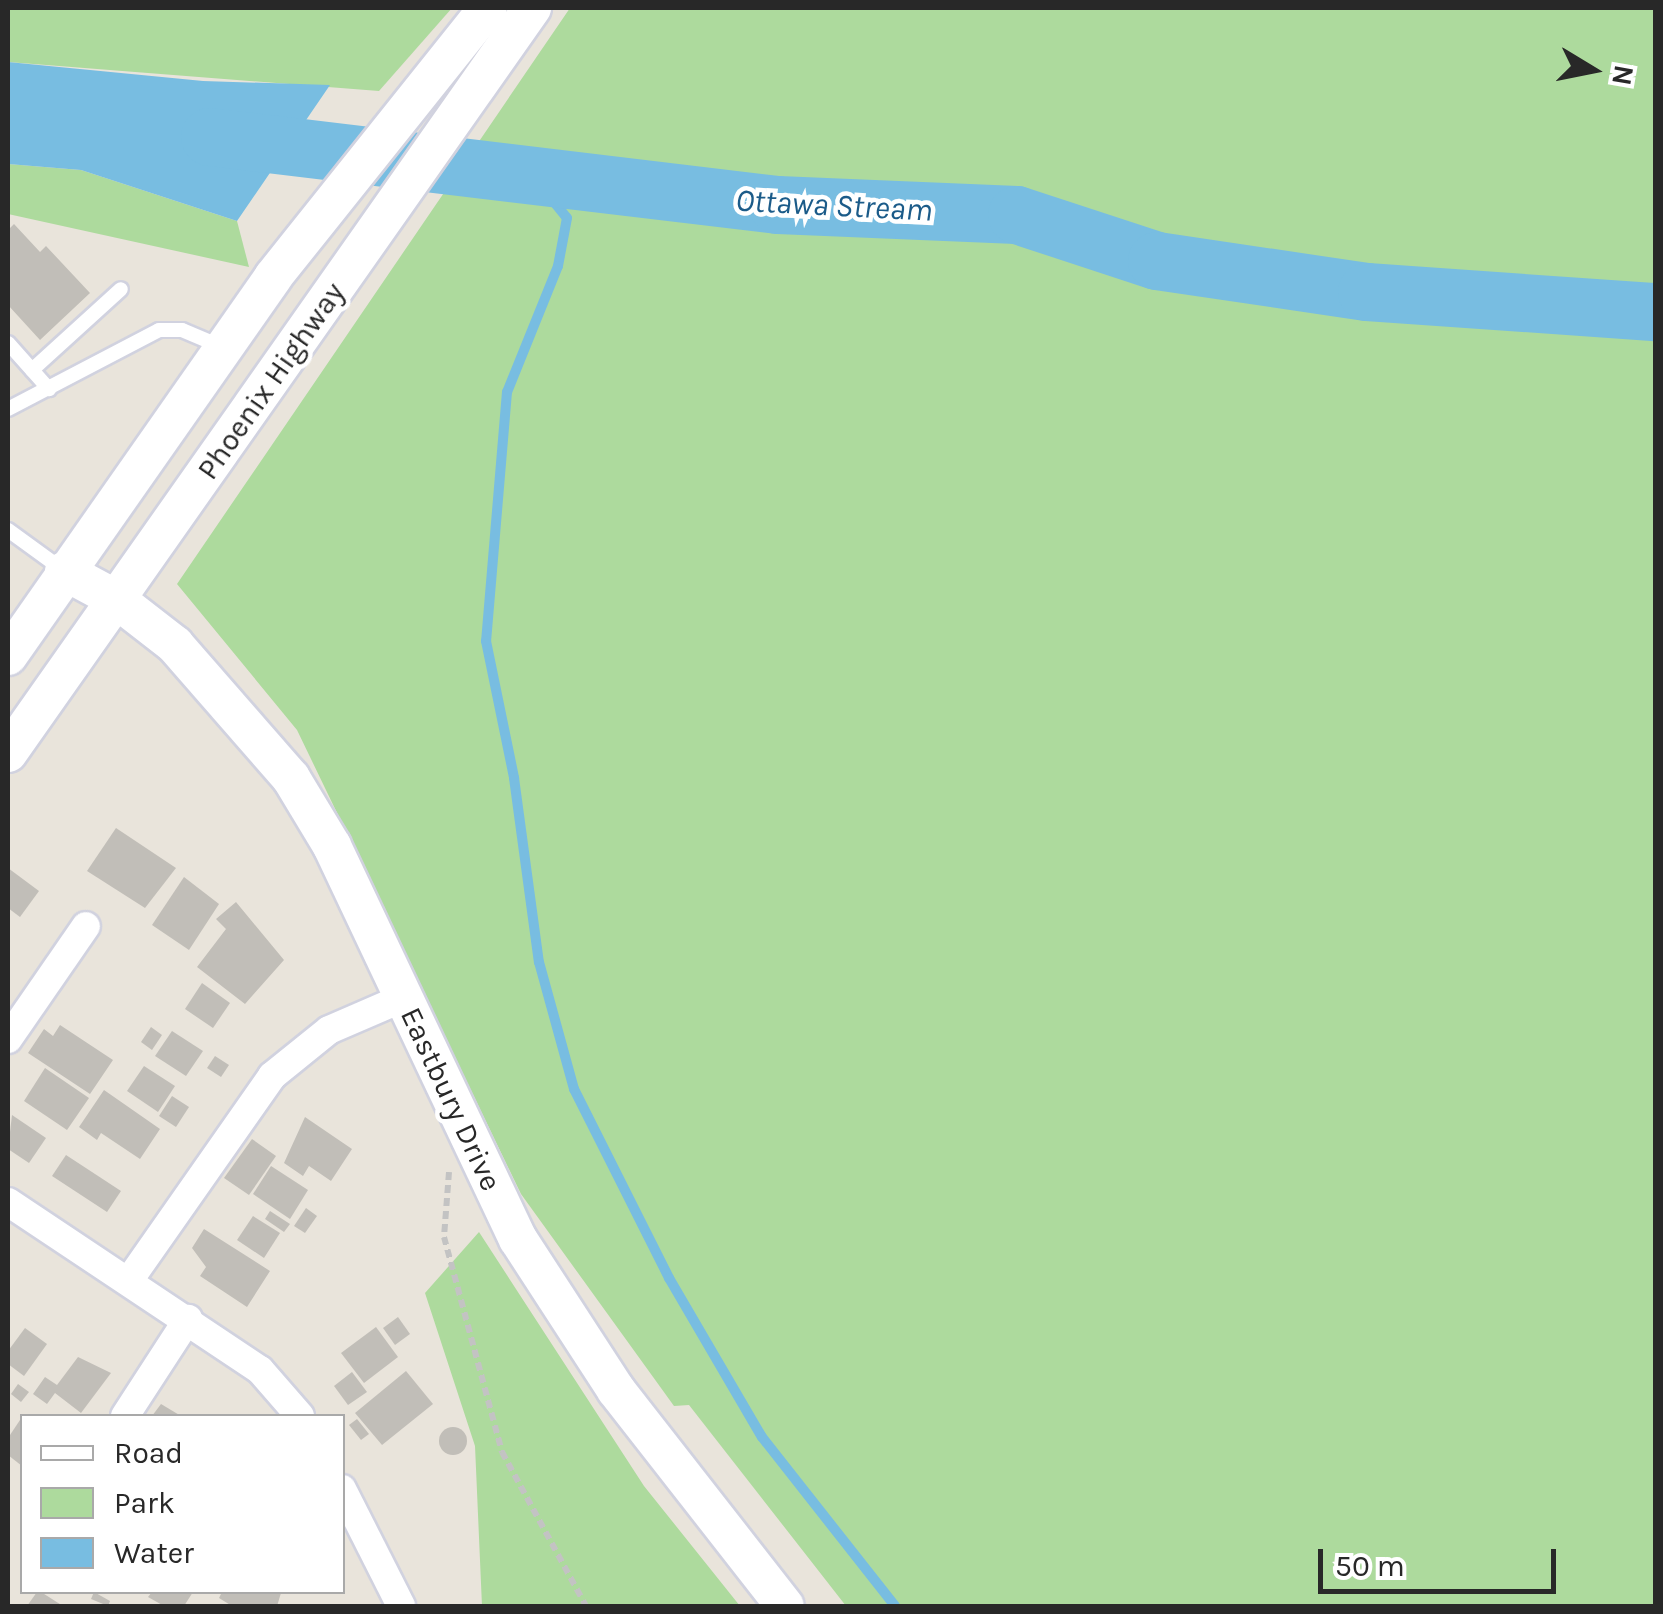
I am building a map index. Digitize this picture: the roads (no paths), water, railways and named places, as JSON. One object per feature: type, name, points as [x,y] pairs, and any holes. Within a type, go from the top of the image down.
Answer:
[{"type":"main road","name":"Phoenix Highway","points":[[8,656],[64,570],[273,277],[488,8]]},
{"type":"main road","name":"Phoenix Highway","points":[[8,753],[532,8]]},
{"type":"main road","name":"Eastbury Drive","points":[[64,570],[116,599],[186,657],[291,778],[332,846],[518,1239],[616,1390],[786,1606]]},
{"type":"street","points":[[8,1040],[86,926]]},
{"type":"street","points":[[130,1279],[272,1076],[329,1030],[403,998]]},
{"type":"street","points":[[8,1202],[130,1279],[260,1370],[298,1414]]},
{"type":"street","points":[[126,1414],[188,1319]]},
{"type":"street","points":[[345,1494],[401,1606]]},
{"type":"lane","points":[[32,370],[121,289]]},
{"type":"lane","points":[[8,409],[159,330],[182,330],[222,347]]},
{"type":"lane","points":[[8,343],[50,389]]},
{"type":"lane","points":[[8,530],[64,570]]},
{"type":"water","points":[[8,62],[203,81],[330,85],[237,221],[81,170],[8,164]]},
{"type":"waterway","name":"Ottawa Stream","points":[[210,137],[778,205],[1017,215],[1157,261],[1367,292],[1656,312]]},
{"type":"waterway","points":[[538,182],[567,218],[558,266],[507,392],[486,641],[514,778],[539,962],[574,1089],[669,1278],[762,1437],[895,1606]]}]
